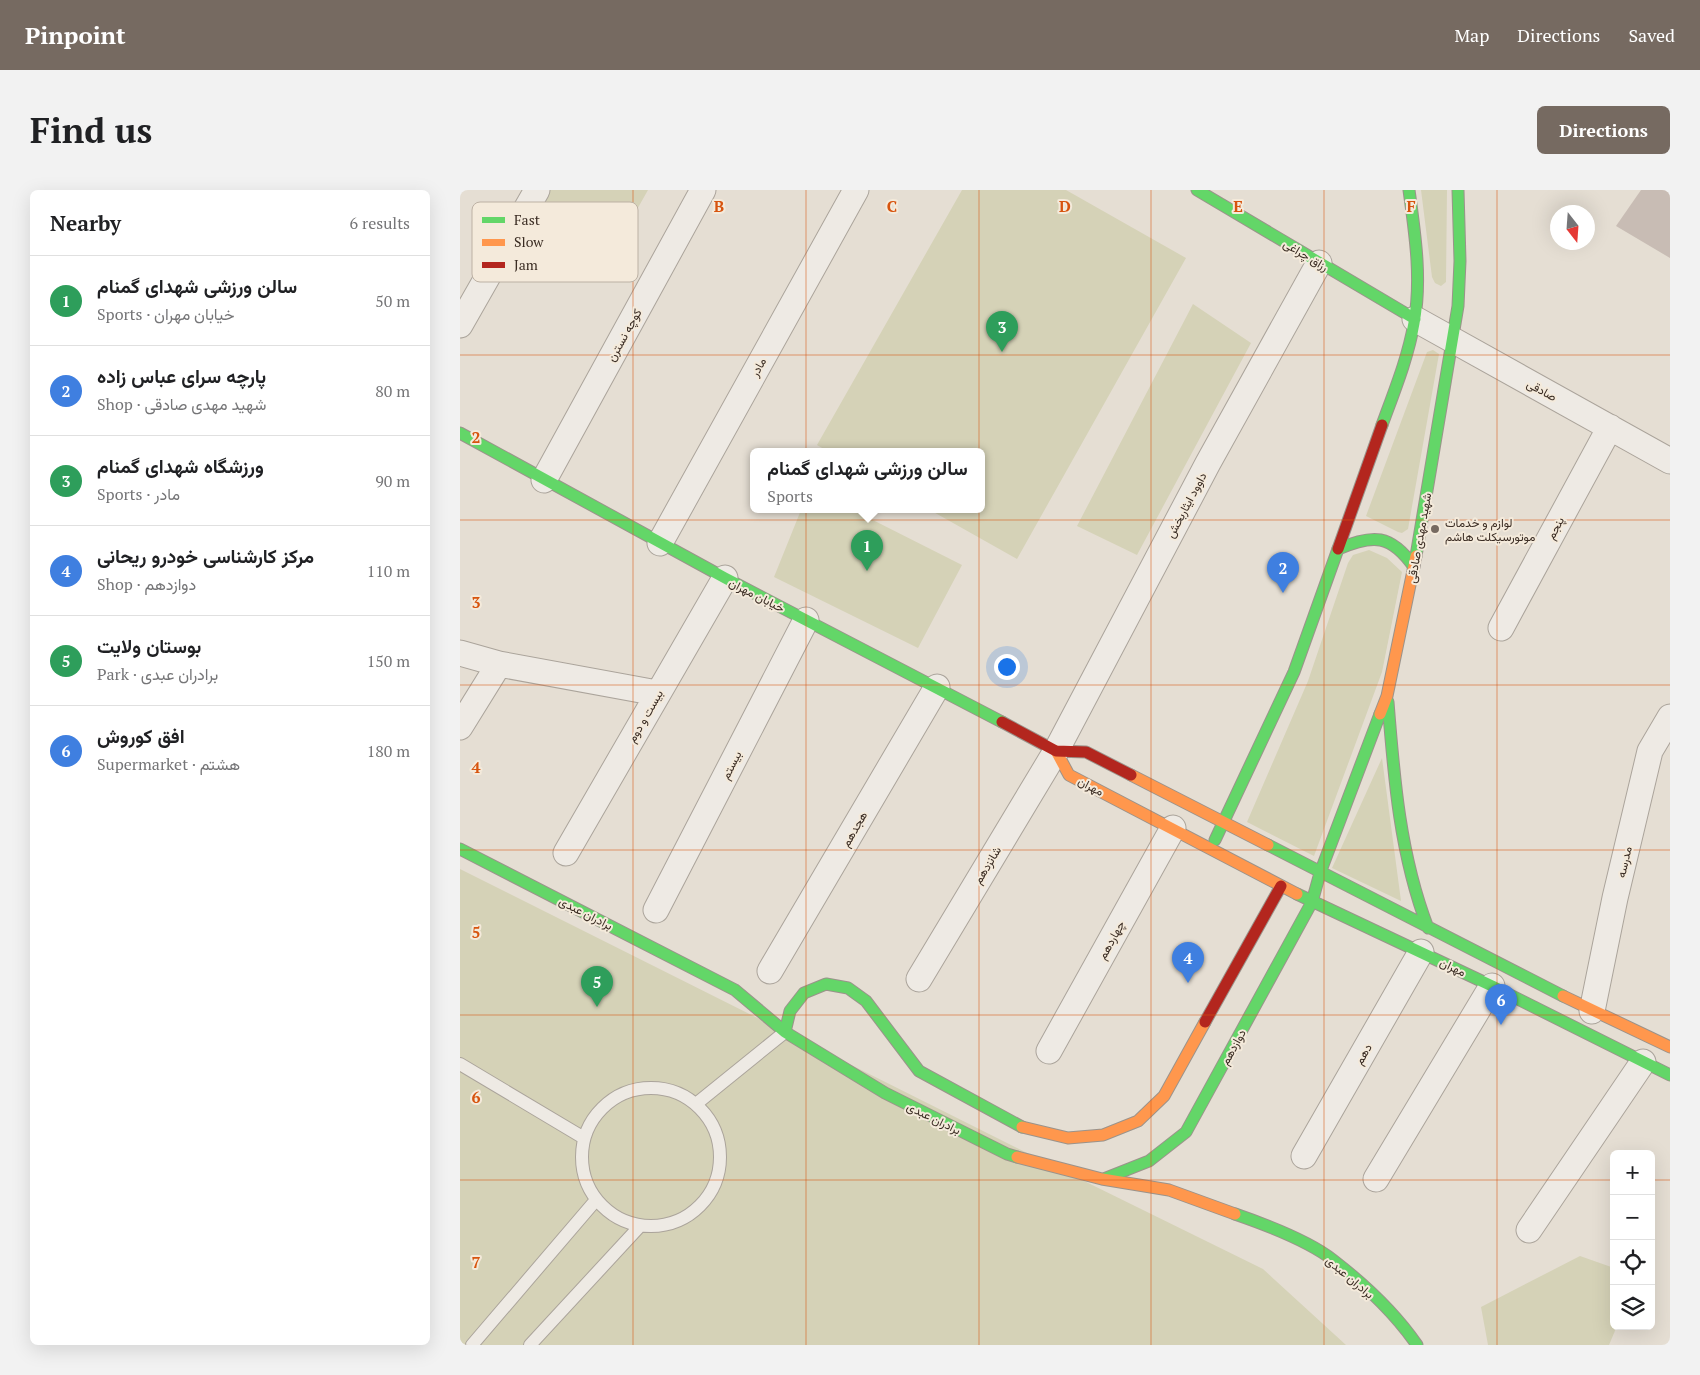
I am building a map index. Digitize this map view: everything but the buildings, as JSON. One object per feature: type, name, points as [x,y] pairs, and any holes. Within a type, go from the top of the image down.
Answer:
[{"type":"main road","name":"رزاق چراغی","points":[[1197,190],[1415,319]]},
{"type":"main road","points":[[1211,849],[1294,672],[1402,370],[1415,319],[1417,262],[1409,190]]},
{"type":"main road","name":"شهید مهدی صادقی","points":[[1320,873],[1387,696],[1414,567],[1458,306],[1460,279],[1458,190]]},
{"type":"main road","name":"خیابان مهران","points":[[460,433],[725,578],[937,686],[1056,751]]},
{"type":"main road","points":[[1338,550],[1361,538],[1381,539],[1398,548],[1407,556],[1414,567]]},
{"type":"main road","points":[[1387,696],[1403,831],[1417,903],[1428,928]]},
{"type":"main road","name":"مهران","points":[[1056,751],[1086,752],[1223,824],[1592,1011],[1670,1047]]},
{"type":"main road","name":"مهران","points":[[1056,751],[1069,775],[1312,902],[1492,986],[1670,1075]]},
{"type":"main road","name":"برادران عبدی","points":[[460,849],[735,990],[785,1032],[885,1093],[1007,1154],[1102,1179],[1170,1190],[1270,1226],[1332,1259],[1401,1322],[1417,1345]]},
{"type":"main road","name":"دوازدهم","points":[[1102,1179],[1137,1168],[1165,1153],[1186,1132],[1312,902],[1320,873]]},
{"type":"main road","points":[[785,1032],[790,1011],[804,994],[826,984],[848,988],[866,1001],[919,1071],[1021,1127],[1068,1138],[1103,1135],[1138,1121],[1164,1096],[1281,886]]},
{"type":"street","points":[[530,202],[537,190]]},
{"type":"street","name":"کوچه نسترن","points":[[544,480],[703,190]]},
{"type":"street","name":"مادر","points":[[660,543],[856,190]]},
{"type":"street","name":"داوود ایثاربخش","points":[[1056,751],[1208,463],[1320,263]]},
{"type":"street","points":[[460,325],[485,282]]},
{"type":"street","name":"صادقی","points":[[1415,319],[1670,461]]},
{"type":"street","name":"پنجم","points":[[1501,628],[1610,427]]},
{"type":"street","name":"بیست و دوم","points":[[566,853],[725,578]]},
{"type":"street","name":"بیستم","points":[[656,910],[806,620]]},
{"type":"street","points":[[460,653],[498,664],[657,693]]},
{"type":"street","points":[[460,727],[498,664]]},
{"type":"street","name":"هجدهم","points":[[770,971],[937,686]]},
{"type":"street","name":"مدرسه","points":[[1592,1011],[1615,898],[1650,751],[1670,717]]},
{"type":"street","name":"شانزدهم","points":[[919,979],[1056,751]]},
{"type":"street","name":"چهاردهم","points":[[1049,1051],[1173,828]]},
{"type":"street","name":"دهم","points":[[1304,1156],[1421,952]]},
{"type":"street","points":[[1376,1179],[1492,986]]},
{"type":"street","points":[[1529,1230],[1643,1062]]},
{"type":"lane","points":[[696,1104],[785,1032]]},
{"type":"lane","points":[[460,1064],[584,1138]]},
{"type":"lane","points":[[655,1088],[670,1090],[696,1104],[711,1120],[720,1141],[721,1164],[715,1185],[703,1204],[685,1218],[664,1225],[640,1226],[618,1218],[596,1200],[587,1184],[581,1161],[584,1138],[594,1117],[611,1100],[632,1090],[655,1088]]},
{"type":"lane","points":[[472,1345],[596,1200]]},
{"type":"lane","points":[[530,1345],[640,1226]]},
{"type":"shaded area","points":[[545,190],[648,190],[638,208],[638,202],[537,202]]},
{"type":"shaded area","points":[[962,190],[1066,190],[1186,258],[1017,559],[935,513],[985,513],[985,448],[822,448],[817,445]]},
{"type":"shaded area","points":[[1421,190],[1447,190],[1446,282],[1441,286],[1435,283],[1432,277]]},
{"type":"shaded area","points":[[1193,304],[1251,343],[1137,555],[1077,526]]},
{"type":"shaded area","points":[[1433,350],[1439,354],[1408,529],[1402,533],[1366,516],[1427,352]]},
{"type":"shaded area","points":[[800,513],[859,513],[962,565],[918,648],[774,577]]},
{"type":"shaded area","points":[[1369,550],[1387,558],[1402,572],[1382,672],[1314,856],[1247,822],[1308,681],[1348,563],[1353,555]]},
{"type":"shaded area","points":[[1382,758],[1401,901],[1332,868]]},
{"type":"shaded area","points":[[460,869],[1263,1269],[1346,1345],[460,1345]]},
{"type":"shaded area","points":[[1580,1256],[1610,1267],[1610,1330],[1615,1330],[1609,1345],[1488,1345],[1481,1307]]},
{"type":"traffic: fast","points":[[1197,190],[1415,319]]},
{"type":"traffic: fast","points":[[1382,425],[1408,349],[1416,306],[1417,256],[1409,190]]},
{"type":"traffic: fast","points":[[1416,556],[1458,306],[1460,261],[1458,190]]},
{"type":"traffic: fast","points":[[460,433],[725,578],[1002,722]]},
{"type":"traffic: fast","points":[[1338,549],[1361,541],[1380,540],[1397,548],[1414,567]]},
{"type":"traffic: fast","points":[[1215,840],[1294,672],[1338,549]]},
{"type":"traffic: fast","points":[[1388,702],[1396,788],[1405,845],[1418,900],[1428,928]]},
{"type":"traffic: fast","points":[[1106,1178],[1149,1161],[1186,1132],[1312,902],[1320,873],[1380,714]]},
{"type":"traffic: fast","points":[[1268,845],[1563,996]]},
{"type":"traffic: fast","points":[[460,849],[735,990],[785,1032],[885,1093],[1007,1154],[1017,1157]]},
{"type":"traffic: fast","points":[[1297,894],[1492,986],[1670,1075]]},
{"type":"traffic: fast","points":[[785,1032],[790,1011],[804,993],[826,984],[848,988],[866,1001],[919,1071],[1022,1127]]},
{"type":"traffic: fast","points":[[1235,1214],[1312,1246],[1333,1260],[1378,1300],[1417,1345]]},
{"type":"traffic: slow","points":[[1380,714],[1387,696],[1416,556]]},
{"type":"traffic: slow","points":[[1056,751],[1069,775],[1297,894]]},
{"type":"traffic: slow","points":[[1131,775],[1268,845]]},
{"type":"traffic: slow","points":[[1563,996],[1670,1047]]},
{"type":"traffic: slow","points":[[1022,1127],[1068,1138],[1103,1135],[1138,1121],[1164,1096],[1205,1022]]},
{"type":"traffic: slow","points":[[1017,1157],[1102,1179],[1169,1190],[1235,1214]]},
{"type":"traffic: jam","points":[[1338,549],[1382,425]]},
{"type":"traffic: jam","points":[[1002,722],[1056,751],[1086,752],[1131,775]]},
{"type":"traffic: jam","points":[[1205,1022],[1281,886]]},
{"type":"place","name":"ورزشگاه شهدای گمنام","points":[[1002,352]]},
{"type":"place","name":"لوازم و خدمات موتورسیکلت هاشم","points":[[1435,529]]},
{"type":"place","name":"سالن ورزشی شهدای گمنام","points":[[867,571]]},
{"type":"place","name":"پارچه سرای عباس زاده","points":[[1283,593]]},
{"type":"place","name":"مرکز کارشناسی خودرو ریحانی","points":[[1188,983]]},
{"type":"place","name":"بوستان ولایت","points":[[597,1007]]},
{"type":"place","name":"افق کوروش","points":[[1501,1025]]}]
